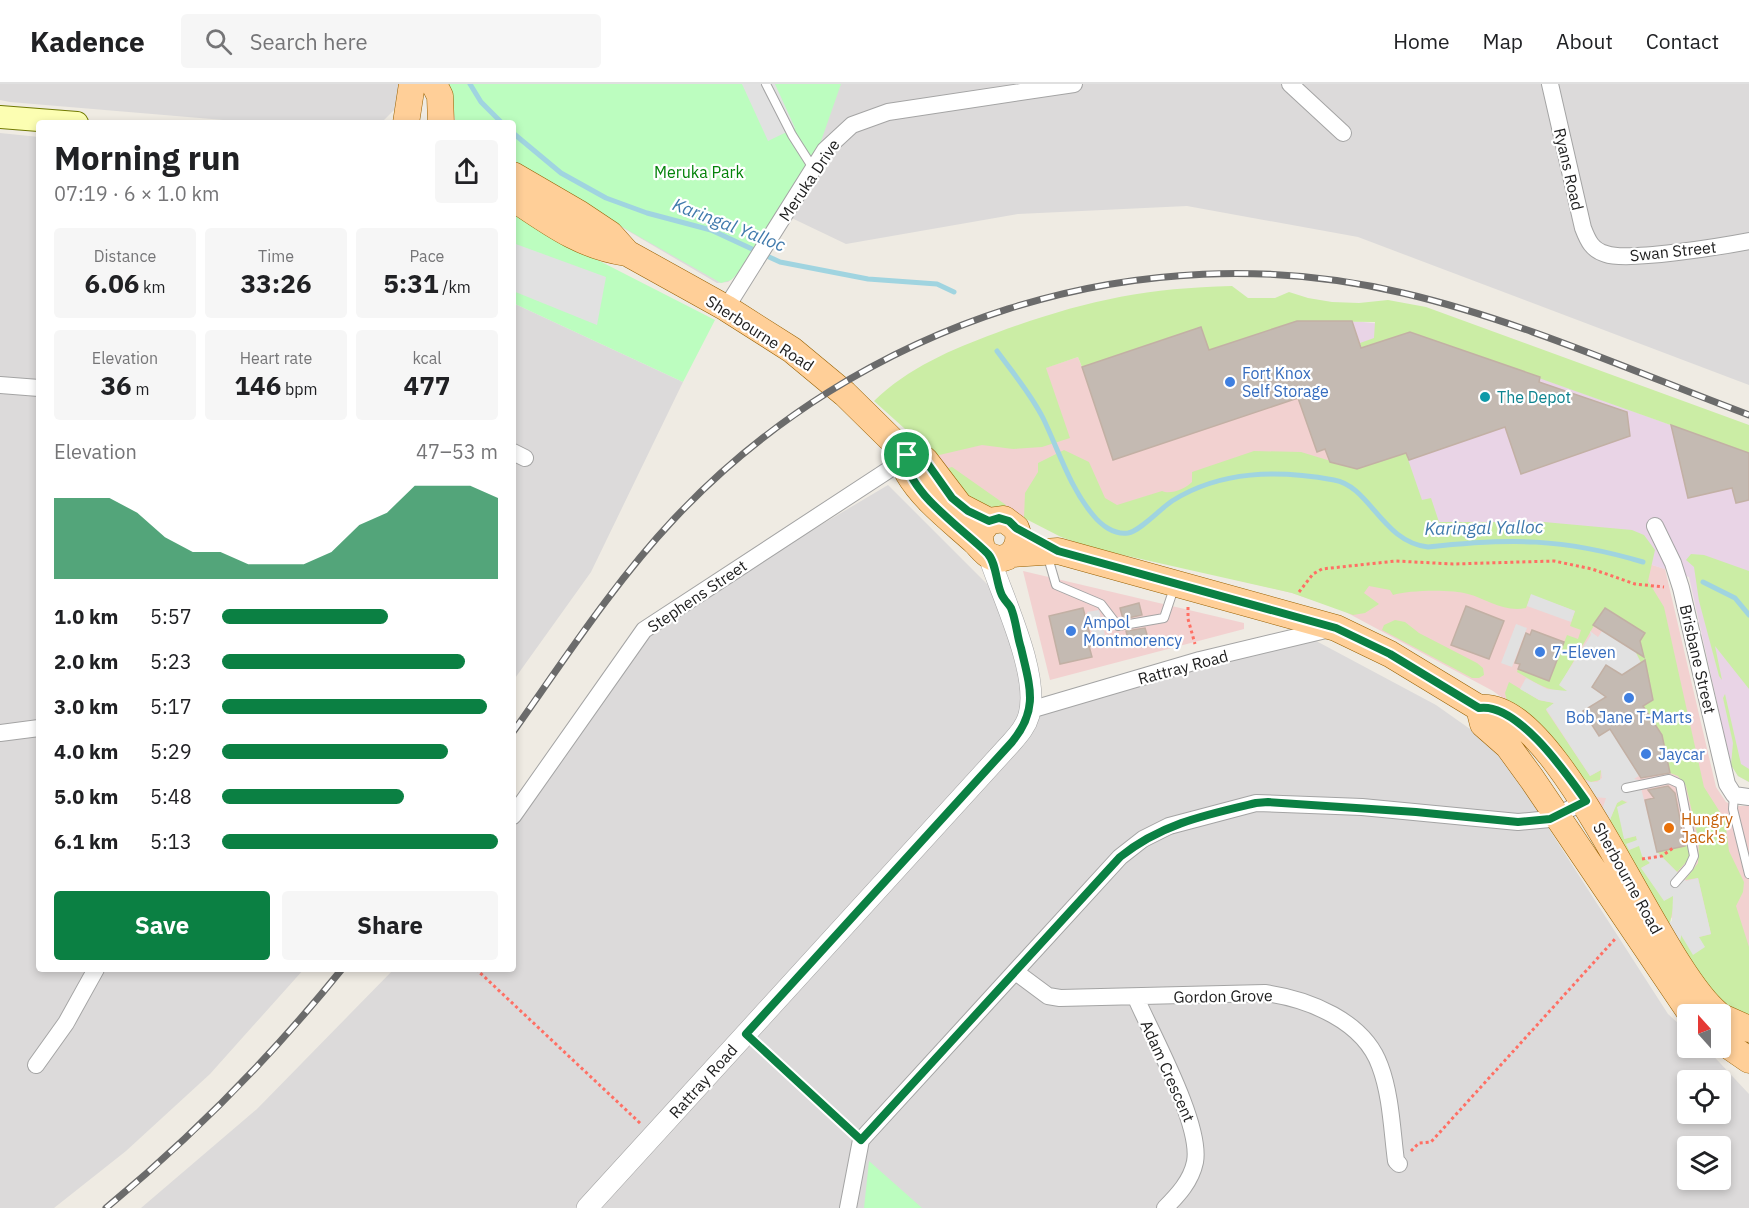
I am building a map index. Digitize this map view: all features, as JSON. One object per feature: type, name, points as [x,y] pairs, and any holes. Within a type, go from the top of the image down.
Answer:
[{"type":"main road","points":[[406,120],[412,84]]},
{"type":"main road","points":[[434,84],[440,96],[441,120]]},
{"type":"main road","points":[[0,117],[38,120]]},
{"type":"main road","name":"Sherbourne Road","points":[[516,177],[610,234],[627,253]]},
{"type":"main road","name":"Sherbourne Road","points":[[516,200],[572,236],[605,249],[627,253],[726,308],[806,360],[907,455],[925,460],[960,506],[989,521]]},
{"type":"main road","name":"Sherbourne Road","points":[[907,455],[905,463],[914,480],[948,519],[998,554],[1052,551]]},
{"type":"main road","points":[[1004,519],[1016,528],[1019,542],[998,554],[980,534],[989,521],[1004,519]]},
{"type":"main road","name":"Sherbourne Road","points":[[1016,528],[1052,551],[1336,628],[1390,654],[1479,708],[1498,708],[1516,720],[1565,773],[1586,801],[1660,936],[1697,993],[1708,1004]]},
{"type":"main road","name":"Sherbourne Road","points":[[1479,708],[1483,724],[1512,752],[1684,1004]]},
{"type":"main road","name":"Sherbourne Road","points":[[1731,1021],[1749,1029]]},
{"type":"main road","points":[[1731,1048],[1749,1060]]},
{"type":"street","name":"Meruka Drive","points":[[726,308],[813,168],[835,138],[865,118],[1005,88],[1074,84]]},
{"type":"street","points":[[1290,84],[1343,133]]},
{"type":"street","name":"Ryans Road","points":[[1550,84],[1583,228],[1590,244],[1597,250]]},
{"type":"street","name":"Swan Street","points":[[1597,250],[1606,255],[1628,257],[1749,241]]},
{"type":"street","points":[[0,385],[36,388]]},
{"type":"street","name":"Stephens Street","points":[[516,812],[644,630],[893,467],[907,455]]},
{"type":"street","name":"Brisbane Street","points":[[1654,526],[1673,563],[1681,588],[1727,784],[1742,796]]},
{"type":"street","points":[[998,554],[1012,591],[1010,607],[1029,681],[1030,710]]},
{"type":"street","name":"Rattray Road","points":[[587,1208],[1012,742],[1026,723],[1030,710],[1200,660],[1336,628]]},
{"type":"street","points":[[0,732],[36,728]]},
{"type":"street","points":[[848,1208],[861,1140],[1017,973],[1120,857],[1143,839],[1169,826],[1256,803],[1416,812],[1518,822],[1557,816],[1586,801]]},
{"type":"street","points":[[36,1065],[66,1023],[94,972]]},
{"type":"street","name":"Gordon Grove","points":[[1017,973],[1048,996],[1136,998],[1265,993],[1310,1003],[1341,1020],[1374,1053],[1380,1067],[1396,1161],[1399,1164]]},
{"type":"street","name":"Adam Crescent","points":[[1136,998],[1187,1113],[1196,1145],[1195,1162],[1190,1176],[1182,1190],[1165,1208]]},
{"type":"lane","points":[[766,84],[792,135],[813,168]]},
{"type":"lane","points":[[1052,551],[1056,585],[1101,604],[1118,626],[1164,618],[1182,586]]},
{"type":"lane","points":[[1626,788],[1669,779],[1680,784],[1694,850],[1689,867],[1675,883]]},
{"type":"lane","name":"Brisbane Street","points":[[1742,796],[1733,808],[1749,874]]},
{"type":"path","points":[[1299,592],[1313,574],[1322,569],[1396,561],[1453,564],[1554,561],[1579,565],[1635,584],[1681,588]]},
{"type":"path","points":[[1182,586],[1188,619],[1200,660]]},
{"type":"path","points":[[1639,860],[1662,856],[1673,848]]},
{"type":"path","points":[[1399,1164],[1419,1143],[1431,1142],[1629,921]]},
{"type":"path","points":[[479,972],[653,1135]]},
{"type":"path","points":[[746,1034],[861,1140]]},
{"type":"shaded area","points":[[0,84],[402,84],[398,106],[384,120],[223,120],[0,100]]},
{"type":"shaded area","points":[[447,84],[1749,84],[1749,385],[1358,237],[1187,206],[1018,214],[846,244],[777,211],[734,277],[728,282],[717,283],[548,184],[516,128],[516,120],[455,120]]},
{"type":"shaded area","points":[[742,84],[775,84],[795,128],[768,141]]},
{"type":"shaded area","points":[[0,133],[36,137],[36,972],[301,972],[210,1074],[126,1151],[54,1208],[0,1208]]},
{"type":"shaded area","points":[[516,244],[606,277],[597,325],[516,292]]},
{"type":"shaded area","points":[[516,304],[683,382],[591,572],[516,677]]},
{"type":"shaded area","points":[[1297,321],[1352,321],[1430,546],[1643,562],[1665,569],[1716,787],[1726,802],[1735,806],[1749,806],[1749,1021],[1511,704],[1493,691],[1342,610],[1292,593],[1074,542],[1016,513],[983,507],[905,428],[1049,379],[1045,368],[1078,357],[1082,367],[1201,327],[1210,350]]},
{"type":"shaded area","points":[[1352,321],[1392,325],[1749,453],[1749,782],[1738,776],[1731,765],[1689,577],[1643,562],[1430,546]]},
{"type":"shaded area","points":[[888,485],[1010,607],[1031,709],[1305,635],[1436,705],[1497,748],[1668,1014],[1677,1022],[1677,1058],[1715,1058],[1727,1070],[1677,1070],[1677,1124],[1731,1124],[1731,1075],[1749,1094],[1749,1208],[141,1208],[257,1109],[391,972],[516,972],[516,812],[644,630]]},
{"type":"shaded area","name":"Ampol Montmorency","points":[[1023,571],[1244,623],[1244,629],[1050,680]]},
{"type":"shaded area","points":[[1531,594],[1575,611],[1571,622],[1527,606]]},
{"type":"shaded area","points":[[1099,610],[1106,639],[1094,642],[1087,612]]},
{"type":"shaded area","points":[[1516,624],[1527,628],[1512,667],[1501,663]]},
{"type":"shaded area","points":[[1590,631],[1598,637],[1602,631],[1633,651],[1638,643],[1641,645],[1636,653],[1641,663],[1622,675],[1606,665],[1592,687],[1606,697],[1583,712],[1599,736],[1610,729],[1639,776],[1634,779],[1639,780],[1657,852],[1686,881],[1698,878],[1711,934],[1699,937],[1705,947],[1693,955],[1681,935],[1679,946],[1667,924],[1672,921],[1673,896],[1664,901],[1641,868],[1650,863],[1642,856],[1639,846],[1629,850],[1626,844],[1637,840],[1636,836],[1624,839],[1617,807],[1628,802],[1622,800],[1617,803],[1609,822],[1602,810],[1606,798],[1592,797],[1578,775],[1588,782],[1597,782],[1602,778],[1601,770],[1590,776],[1546,709],[1554,703],[1539,700],[1520,689],[1526,678],[1547,689],[1567,691],[1559,685],[1591,635]]},
{"type":"green space","name":"Meruka Park","points":[[447,84],[841,84],[820,144],[738,273],[731,280],[721,283],[516,167],[516,120],[455,120]]},
{"type":"green space","points":[[516,213],[578,250],[715,320],[683,382],[516,304]]},
{"type":"green space","points":[[1232,286],[1248,298],[1275,298],[1289,292],[1332,302],[1359,303],[1388,300],[1426,307],[1749,425],[1749,453],[1410,332],[1369,346],[1422,500],[1431,498],[1439,522],[1544,522],[1632,530],[1644,535],[1655,550],[1648,581],[1664,607],[1704,787],[1725,820],[1729,851],[1744,882],[1743,892],[1736,906],[1749,947],[1749,1021],[1731,1013],[1731,1004],[1721,1004],[1679,946],[1681,935],[1699,937],[1711,934],[1698,878],[1685,880],[1698,863],[1699,842],[1686,786],[1678,776],[1670,773],[1662,735],[1643,706],[1653,699],[1645,661],[1641,663],[1636,653],[1644,633],[1604,608],[1560,685],[1568,691],[1554,690],[1541,686],[1517,672],[1518,669],[1549,680],[1567,635],[1578,639],[1581,630],[1570,626],[1575,611],[1531,595],[1526,608],[1511,609],[1461,592],[1419,591],[1393,595],[1390,590],[1369,586],[1364,593],[1379,604],[1365,613],[1353,615],[1292,593],[1092,548],[1061,537],[1024,518],[1025,493],[1038,472],[1038,463],[1064,450],[1089,462],[1105,498],[1117,505],[1162,491],[1177,491],[1192,482],[1192,472],[1254,451],[1301,452],[1357,469],[1398,455],[1360,343],[1374,338],[1375,322],[1297,321],[1209,350],[1201,327],[1082,367],[1078,357],[1046,368],[1070,438],[1042,447],[1013,449],[982,445],[935,456],[874,401],[901,379],[931,361],[963,346],[1027,322],[1112,299],[1199,287]]},
{"type":"green space","points":[[952,467],[1006,505],[1003,508],[976,505],[945,469]]},
{"type":"green space","points":[[1691,554],[1704,555],[1749,571],[1749,689],[1715,646],[1722,680],[1719,676],[1699,601],[1694,567],[1686,560]]},
{"type":"green space","points":[[1395,620],[1405,622],[1419,633],[1477,663],[1483,668],[1484,675],[1472,678],[1382,630],[1384,625]]},
{"type":"green space","points":[[1509,682],[1539,700],[1554,703],[1546,710],[1590,776],[1601,770],[1600,780],[1591,782],[1582,778],[1531,721],[1507,701],[1505,693]]},
{"type":"green space","points":[[1725,694],[1741,764],[1749,769],[1749,782],[1738,776],[1731,765],[1733,743],[1723,698]]},
{"type":"green space","points":[[1622,800],[1629,804],[1624,839],[1636,836],[1637,840],[1629,850],[1639,845],[1650,863],[1641,868],[1673,895],[1674,904],[1670,923],[1667,924],[1609,822],[1617,803]]},
{"type":"green space","points":[[1689,845],[1689,859],[1677,872],[1657,852]]},
{"type":"green space","points":[[869,1161],[922,1208],[864,1208]]},
{"type":"building","points":[[1297,321],[1352,321],[1361,348],[1410,332],[1540,377],[1539,382],[1627,412],[1630,436],[1521,474],[1505,427],[1409,460],[1406,453],[1357,469],[1330,462],[1325,449],[1317,452],[1298,398],[1113,460],[1082,367],[1201,327],[1209,350]]},
{"type":"building","points":[[1671,425],[1749,453],[1749,500],[1736,503],[1732,488],[1688,498]]},
{"type":"building","points":[[1139,603],[1142,615],[1123,619],[1120,608]]},
{"type":"building","points":[[1466,606],[1504,621],[1489,659],[1451,645]]},
{"type":"building","name":"Ampol Montmorency","points":[[1083,608],[1093,646],[1089,646],[1092,657],[1060,664],[1049,616]]},
{"type":"building","points":[[1605,608],[1645,633],[1640,641],[1644,657],[1593,625]]},
{"type":"building","points":[[1145,628],[1148,638],[1129,643],[1126,631]]},
{"type":"building","name":"7-Eleven","points":[[1532,630],[1564,642],[1549,681],[1518,669],[1520,664],[1515,663],[1526,633],[1530,635]]},
{"type":"building","points":[[1645,660],[1653,700],[1643,706],[1662,735],[1670,773],[1641,778],[1610,729],[1599,736],[1583,711],[1606,697],[1592,687],[1606,665],[1622,675]]},
{"type":"building","name":"Hungry Jack's","points":[[1668,786],[1675,793],[1685,846],[1657,852],[1645,800],[1654,798],[1648,790]]},
{"type":"waterway","name":"Karingal Yalloc","points":[[470,84],[481,102],[499,120]]},
{"type":"waterway","name":"Karingal Yalloc","points":[[516,136],[561,173],[606,198],[647,213],[711,230],[780,262],[868,279],[937,284],[954,292]]},
{"type":"waterway","name":"Karingal Yalloc","points":[[997,351],[1038,409],[1071,480],[1085,504],[1100,522],[1118,532],[1133,531],[1172,501],[1210,483],[1250,475],[1292,475],[1334,480],[1346,484],[1357,492],[1399,535],[1412,543],[1428,547],[1485,542],[1536,542],[1587,548],[1643,562]]},
{"type":"waterway","name":"Karingal Yalloc","points":[[1703,582],[1735,598],[1749,615]]},
{"type":"railway","points":[[516,728],[630,570],[674,519],[747,450],[828,392],[916,345],[1008,309],[1104,285],[1203,274],[1303,277],[1403,293],[1447,304],[1578,348],[1749,415]]},
{"type":"railway","points":[[106,1208],[170,1153],[230,1095],[340,972]]},
{"type":"place","name":"Fort Knox Self Storage","points":[[1230,382]]},
{"type":"place","name":"The Depot","points":[[1485,397]]},
{"type":"place","name":"Ampol Montmorency","points":[[1071,631]]},
{"type":"place","name":"7-Eleven","points":[[1540,652]]},
{"type":"place","name":"Bob Jane T-Marts","points":[[1629,698]]},
{"type":"place","name":"Jaycar","points":[[1646,754]]},
{"type":"place","name":"Hungry Jack's","points":[[1669,828]]},
{"type":"route","points":[[907,455],[925,460],[960,506],[989,521],[999,518],[1009,521],[1016,528],[1058,551],[1287,612],[1336,628],[1390,654],[1479,708],[1491,707],[1504,711],[1516,720],[1565,773],[1586,801],[1550,819],[1518,822],[1416,812],[1268,802],[1256,803],[1169,826],[1143,839],[1120,857],[1017,973],[861,1140],[746,1034],[1012,742],[1026,723],[1031,704],[1029,681],[1010,607],[1001,594],[989,556],[948,519],[914,480],[905,463],[907,455]]}]
